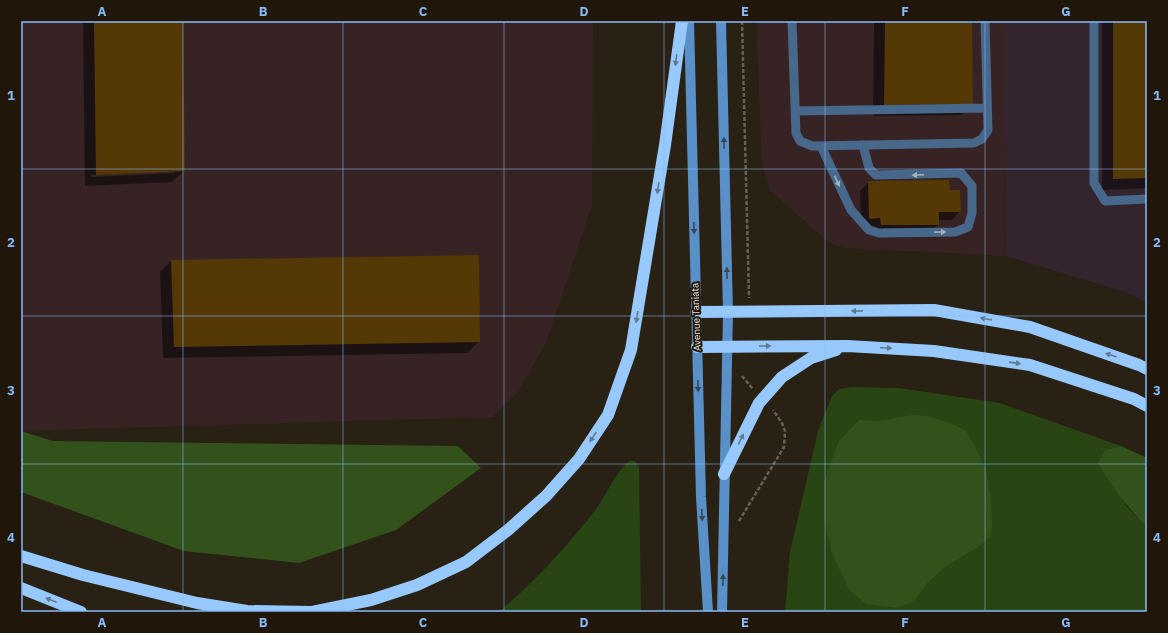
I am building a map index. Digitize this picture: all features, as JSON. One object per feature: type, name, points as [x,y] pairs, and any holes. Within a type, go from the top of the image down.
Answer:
[{"type":"highway","points":[[21,556],[82,575],[197,603],[247,611],[312,612],[371,600],[417,585],[466,562],[508,530],[546,496],[579,459],[608,414],[632,350],[665,145],[682,21]]},
{"type":"highway","points":[[696,312],[934,310],[1030,327],[1147,369]]},
{"type":"highway","points":[[697,346],[847,346],[934,351],[1030,366],[1134,399],[1147,406]]},
{"type":"highway","points":[[724,474],[759,403],[782,377],[811,358],[847,346]]},
{"type":"highway","points":[[21,588],[81,612]]},
{"type":"main road","name":"Avenue Taniata","points":[[689,21],[701,497],[708,612]]},
{"type":"main road","points":[[721,21],[728,312],[726,346],[722,612]]},
{"type":"lane","points":[[792,21],[796,133],[800,141],[812,146],[974,143],[982,139],[988,130],[985,21]]},
{"type":"lane","points":[[1094,21],[1094,183],[1105,200],[1147,199]]},
{"type":"lane","points":[[795,111],[988,108]]},
{"type":"lane","points":[[821,146],[851,210],[869,230],[879,233],[955,232],[968,227],[972,213],[972,186],[961,173],[876,175],[869,168],[863,145]]},
{"type":"path","points":[[742,21],[750,312]]},
{"type":"path","points":[[723,547],[784,447],[785,430],[782,423],[763,398],[740,374]]},
{"type":"shaded area","points":[[21,21],[593,21],[592,205],[546,343],[517,393],[492,417],[21,431]]},
{"type":"shaded area","points":[[756,21],[1004,21],[1006,256],[845,248],[828,242],[770,190],[762,164]]},
{"type":"shaded area","points":[[1004,21],[1147,21],[1147,302],[1125,292],[1006,256]]},
{"type":"green space","points":[[852,387],[899,388],[1000,403],[1121,446],[1105,450],[1107,478],[1129,509],[1147,527],[1147,612],[785,612],[790,552],[818,431],[832,396],[839,389]]},
{"type":"green space","points":[[913,415],[929,416],[955,425],[966,431],[986,470],[991,500],[992,527],[990,537],[978,547],[946,566],[927,583],[915,600],[898,608],[866,604],[849,589],[833,556],[824,519],[824,481],[839,441],[859,420],[878,421]]},
{"type":"green space","points":[[21,431],[53,441],[458,446],[481,468],[396,530],[299,563],[184,551],[21,492]]},
{"type":"green space","points":[[1121,446],[1147,458],[1147,527],[1120,497],[1098,463],[1105,450]]},
{"type":"green space","points":[[629,461],[635,461],[639,467],[641,612],[499,612],[538,576],[574,537],[596,509],[615,478]]},
{"type":"building","points":[[94,21],[183,21],[185,171],[96,175]]},
{"type":"building","points":[[885,21],[972,21],[973,104],[884,105]]},
{"type":"building","points":[[1113,21],[1147,21],[1147,178],[1113,179]]},
{"type":"building","points":[[949,180],[950,190],[960,190],[961,212],[939,212],[939,225],[881,225],[880,218],[869,219],[868,181]]},
{"type":"building","points":[[479,255],[480,342],[174,347],[171,260]]}]
